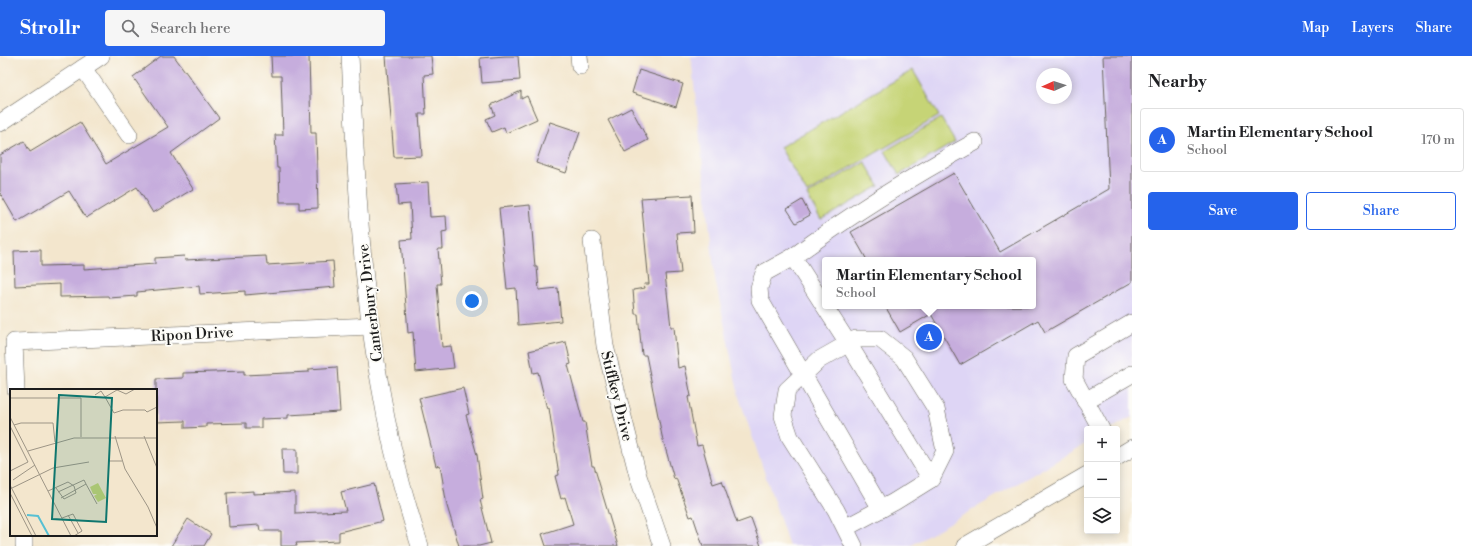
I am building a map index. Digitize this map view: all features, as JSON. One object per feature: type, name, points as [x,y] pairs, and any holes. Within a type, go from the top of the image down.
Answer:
[{"type":"street","points":[[0,123],[101,56]]},
{"type":"street","name":"Canterbury Drive","points":[[350,56],[363,253],[371,326],[380,385],[388,421],[398,465],[420,546]]},
{"type":"street","points":[[83,68],[129,135]]},
{"type":"street","points":[[881,509],[760,300],[759,288],[764,273],[792,257],[819,237],[919,172],[975,142]]},
{"type":"street","name":"Stiffkey Drive","points":[[592,241],[605,346],[638,476],[662,546]]},
{"type":"street","points":[[792,257],[822,303]]},
{"type":"street","points":[[826,309],[931,479]]},
{"type":"street","points":[[1099,426],[1074,379],[1076,356],[1132,323]]},
{"type":"street","name":"Ripon Drive","points":[[16,389],[14,342],[371,326]]},
{"type":"street","points":[[845,528],[881,509],[931,479],[945,451],[936,409],[904,358],[880,339],[856,339],[819,360],[787,390],[783,416],[790,437],[836,510],[845,528],[854,546]]},
{"type":"street","points":[[1085,401],[1132,374]]},
{"type":"street","points":[[1120,455],[1132,448]]},
{"type":"street","points":[[965,546],[1084,477]]},
{"type":"shaded area","points":[[691,56],[1132,56],[1132,417],[1116,426],[1084,426],[1084,445],[910,546],[789,546],[739,397],[715,278]]},
{"type":"green space","points":[[913,70],[939,116],[807,193],[780,147]]},
{"type":"green space","points":[[941,118],[955,142],[899,175],[885,151]]},
{"type":"green space","points":[[865,162],[879,186],[821,220],[807,195]]},
{"type":"building","points":[[161,56],[174,56],[219,118],[171,153],[193,189],[153,213],[137,187],[86,218],[69,191],[17,222],[0,193],[0,155],[24,141],[30,152],[80,122],[106,164],[168,127],[133,77]]},
{"type":"building","points":[[271,56],[309,56],[311,133],[316,133],[318,208],[299,209],[299,202],[280,202],[279,168],[277,168],[275,135],[283,135],[281,76],[272,76]]},
{"type":"building","points":[[386,56],[431,56],[433,74],[424,75],[426,114],[419,114],[422,156],[394,157]]},
{"type":"building","points":[[518,56],[520,80],[482,83],[480,58]]},
{"type":"building","points":[[1103,56],[1132,56],[1132,282],[1045,332],[1038,320],[960,365],[931,314],[900,332],[887,309],[1036,309],[1036,257],[865,257],[851,232],[954,173],[1000,252],[1109,189]]},
{"type":"building","points":[[639,70],[683,84],[676,107],[632,93]]},
{"type":"building","points":[[521,91],[521,99],[527,96],[537,119],[506,133],[504,127],[492,132],[486,119],[495,115],[491,105]]},
{"type":"building","points":[[631,108],[648,140],[625,152],[608,120]]},
{"type":"building","points":[[550,122],[580,132],[566,173],[536,163]]},
{"type":"building","points":[[428,182],[430,217],[446,216],[447,231],[442,232],[443,249],[438,249],[441,284],[437,284],[442,347],[451,346],[454,368],[416,372],[413,332],[408,333],[401,240],[412,239],[410,204],[398,205],[396,184]]},
{"type":"building","points":[[692,195],[694,232],[677,233],[681,273],[665,274],[671,327],[674,327],[678,368],[685,366],[691,396],[688,397],[697,446],[702,445],[713,484],[722,481],[737,523],[751,518],[761,546],[703,546],[693,516],[690,517],[676,478],[674,479],[662,436],[646,355],[642,355],[638,314],[635,314],[633,290],[645,288],[644,284],[649,284],[641,198]]},
{"type":"building","points":[[802,200],[810,215],[796,223],[787,209]]},
{"type":"building","points":[[530,205],[535,267],[537,267],[539,290],[558,288],[561,321],[518,325],[516,288],[507,289],[499,208]]},
{"type":"building","points":[[41,250],[41,266],[84,265],[84,269],[155,264],[155,258],[184,256],[185,260],[266,256],[267,265],[333,261],[335,287],[245,295],[245,291],[200,294],[199,286],[137,292],[137,296],[109,298],[108,296],[60,297],[60,284],[15,286],[14,251]]},
{"type":"building","points":[[566,342],[571,364],[568,365],[583,422],[585,422],[592,466],[594,466],[618,546],[546,546],[542,534],[573,524],[565,497],[561,499],[555,476],[559,475],[549,408],[547,409],[538,372],[533,373],[529,351]]},
{"type":"building","points":[[337,367],[340,412],[288,415],[288,418],[261,419],[261,428],[246,428],[246,423],[206,424],[206,427],[185,428],[185,421],[157,422],[156,379],[183,378],[183,373],[244,371],[244,375],[309,372],[309,369]]},
{"type":"building","points":[[463,388],[469,414],[466,415],[477,455],[483,499],[480,500],[491,543],[479,546],[459,546],[447,506],[440,465],[436,466],[419,398]]},
{"type":"building","points":[[282,449],[297,449],[297,474],[283,474]]},
{"type":"building","points":[[374,484],[383,521],[339,532],[339,541],[296,543],[297,546],[281,546],[281,531],[260,531],[259,525],[229,527],[227,493],[253,491],[253,494],[295,492],[295,513],[346,511],[341,492]]},
{"type":"building","points":[[188,519],[211,534],[204,546],[171,546]]},
{"type":"place","name":"Martin Elementary School","points":[[929,337]]}]
